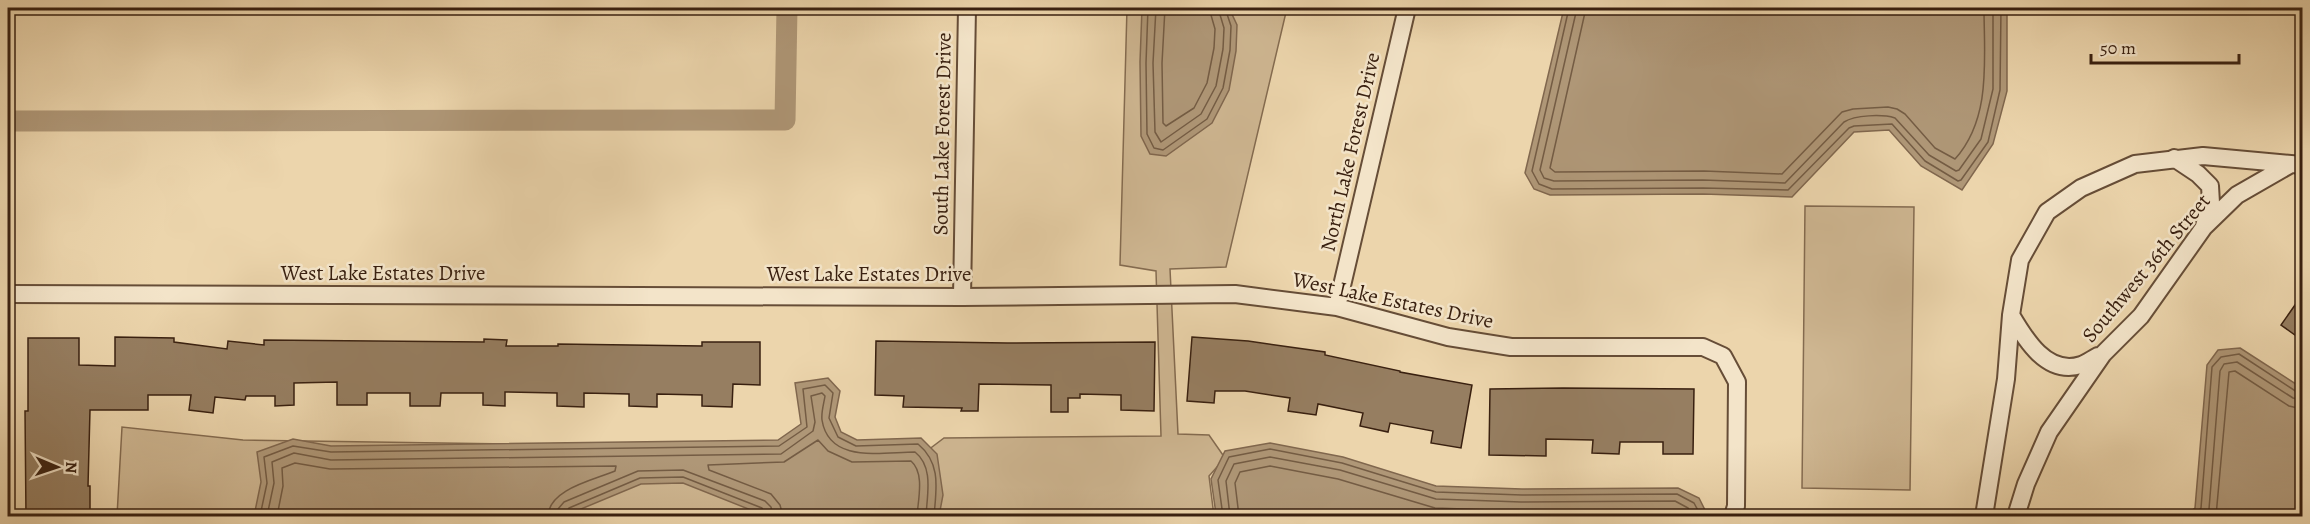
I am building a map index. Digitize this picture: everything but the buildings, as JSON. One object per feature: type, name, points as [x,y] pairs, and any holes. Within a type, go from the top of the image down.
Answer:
[{"type":"street","name":"South Lake Forest Drive","points":[[962,297],[967,8]]},
{"type":"street","name":"North Lake Forest Drive","points":[[1337,307],[1407,8]]},
{"type":"street","name":"Southwest 36th Street","points":[[1984,516],[2006,379],[2011,315],[2020,260],[2047,212],[2081,188],[2135,164],[2203,156],[2297,165]]},
{"type":"street","points":[[2174,158],[2198,174],[2210,186],[2211,203],[2204,227]]},
{"type":"street","name":"Southwest 36th Street","points":[[2016,516],[2026,484],[2049,432],[2103,354],[2140,316],[2204,227],[2237,195],[2297,165]]},
{"type":"street","name":"West Lake Estates Drive","points":[[8,294],[962,297],[1235,294],[1337,307],[1438,334],[1511,347],[1703,347],[1723,356],[1737,382],[1736,506],[1733,516]]},
{"type":"street","points":[[2011,315],[2028,344],[2046,359],[2061,366],[2080,366],[2103,354]]},
{"type":"shaded area","points":[[1127,8],[1287,8],[1226,267],[1170,269],[1178,434],[1209,435],[1225,458],[1209,476],[1214,516],[1083,516],[1082,510],[991,512],[989,516],[117,516],[122,427],[243,440],[928,450],[944,438],[1161,436],[1156,271],[1120,265]]},
{"type":"shaded area","points":[[1805,206],[1914,207],[1910,490],[1802,488]]},
{"type":"water","points":[[1142,8],[1229,8],[1237,25],[1236,51],[1229,90],[1212,123],[1166,156],[1150,154],[1141,136]]},
{"type":"water","points":[[1564,8],[2007,8],[2007,91],[1993,144],[1962,190],[1921,166],[1889,130],[1854,132],[1792,197],[1703,194],[1550,195],[1534,189],[1525,173]]},
{"type":"water","points":[[2240,348],[2302,388],[2302,516],[2185,516],[2195,508],[2207,365],[2218,350]]},
{"type":"water","points":[[828,378],[840,391],[835,417],[841,432],[857,440],[921,438],[937,454],[943,495],[939,516],[766,516],[683,483],[641,484],[569,514],[551,516],[254,516],[261,482],[257,452],[293,439],[331,446],[778,440],[801,424],[795,383]]},
{"type":"water","points":[[1270,443],[1343,457],[1436,486],[1522,489],[1678,488],[1699,498],[1707,514],[1706,516],[1219,516],[1216,514],[1211,479],[1225,451]]},
{"type":"water","points":[[1048,510],[1078,511],[1079,516],[992,516]]},
{"type":"waterway","points":[[8,121],[785,120],[787,8]]}]
